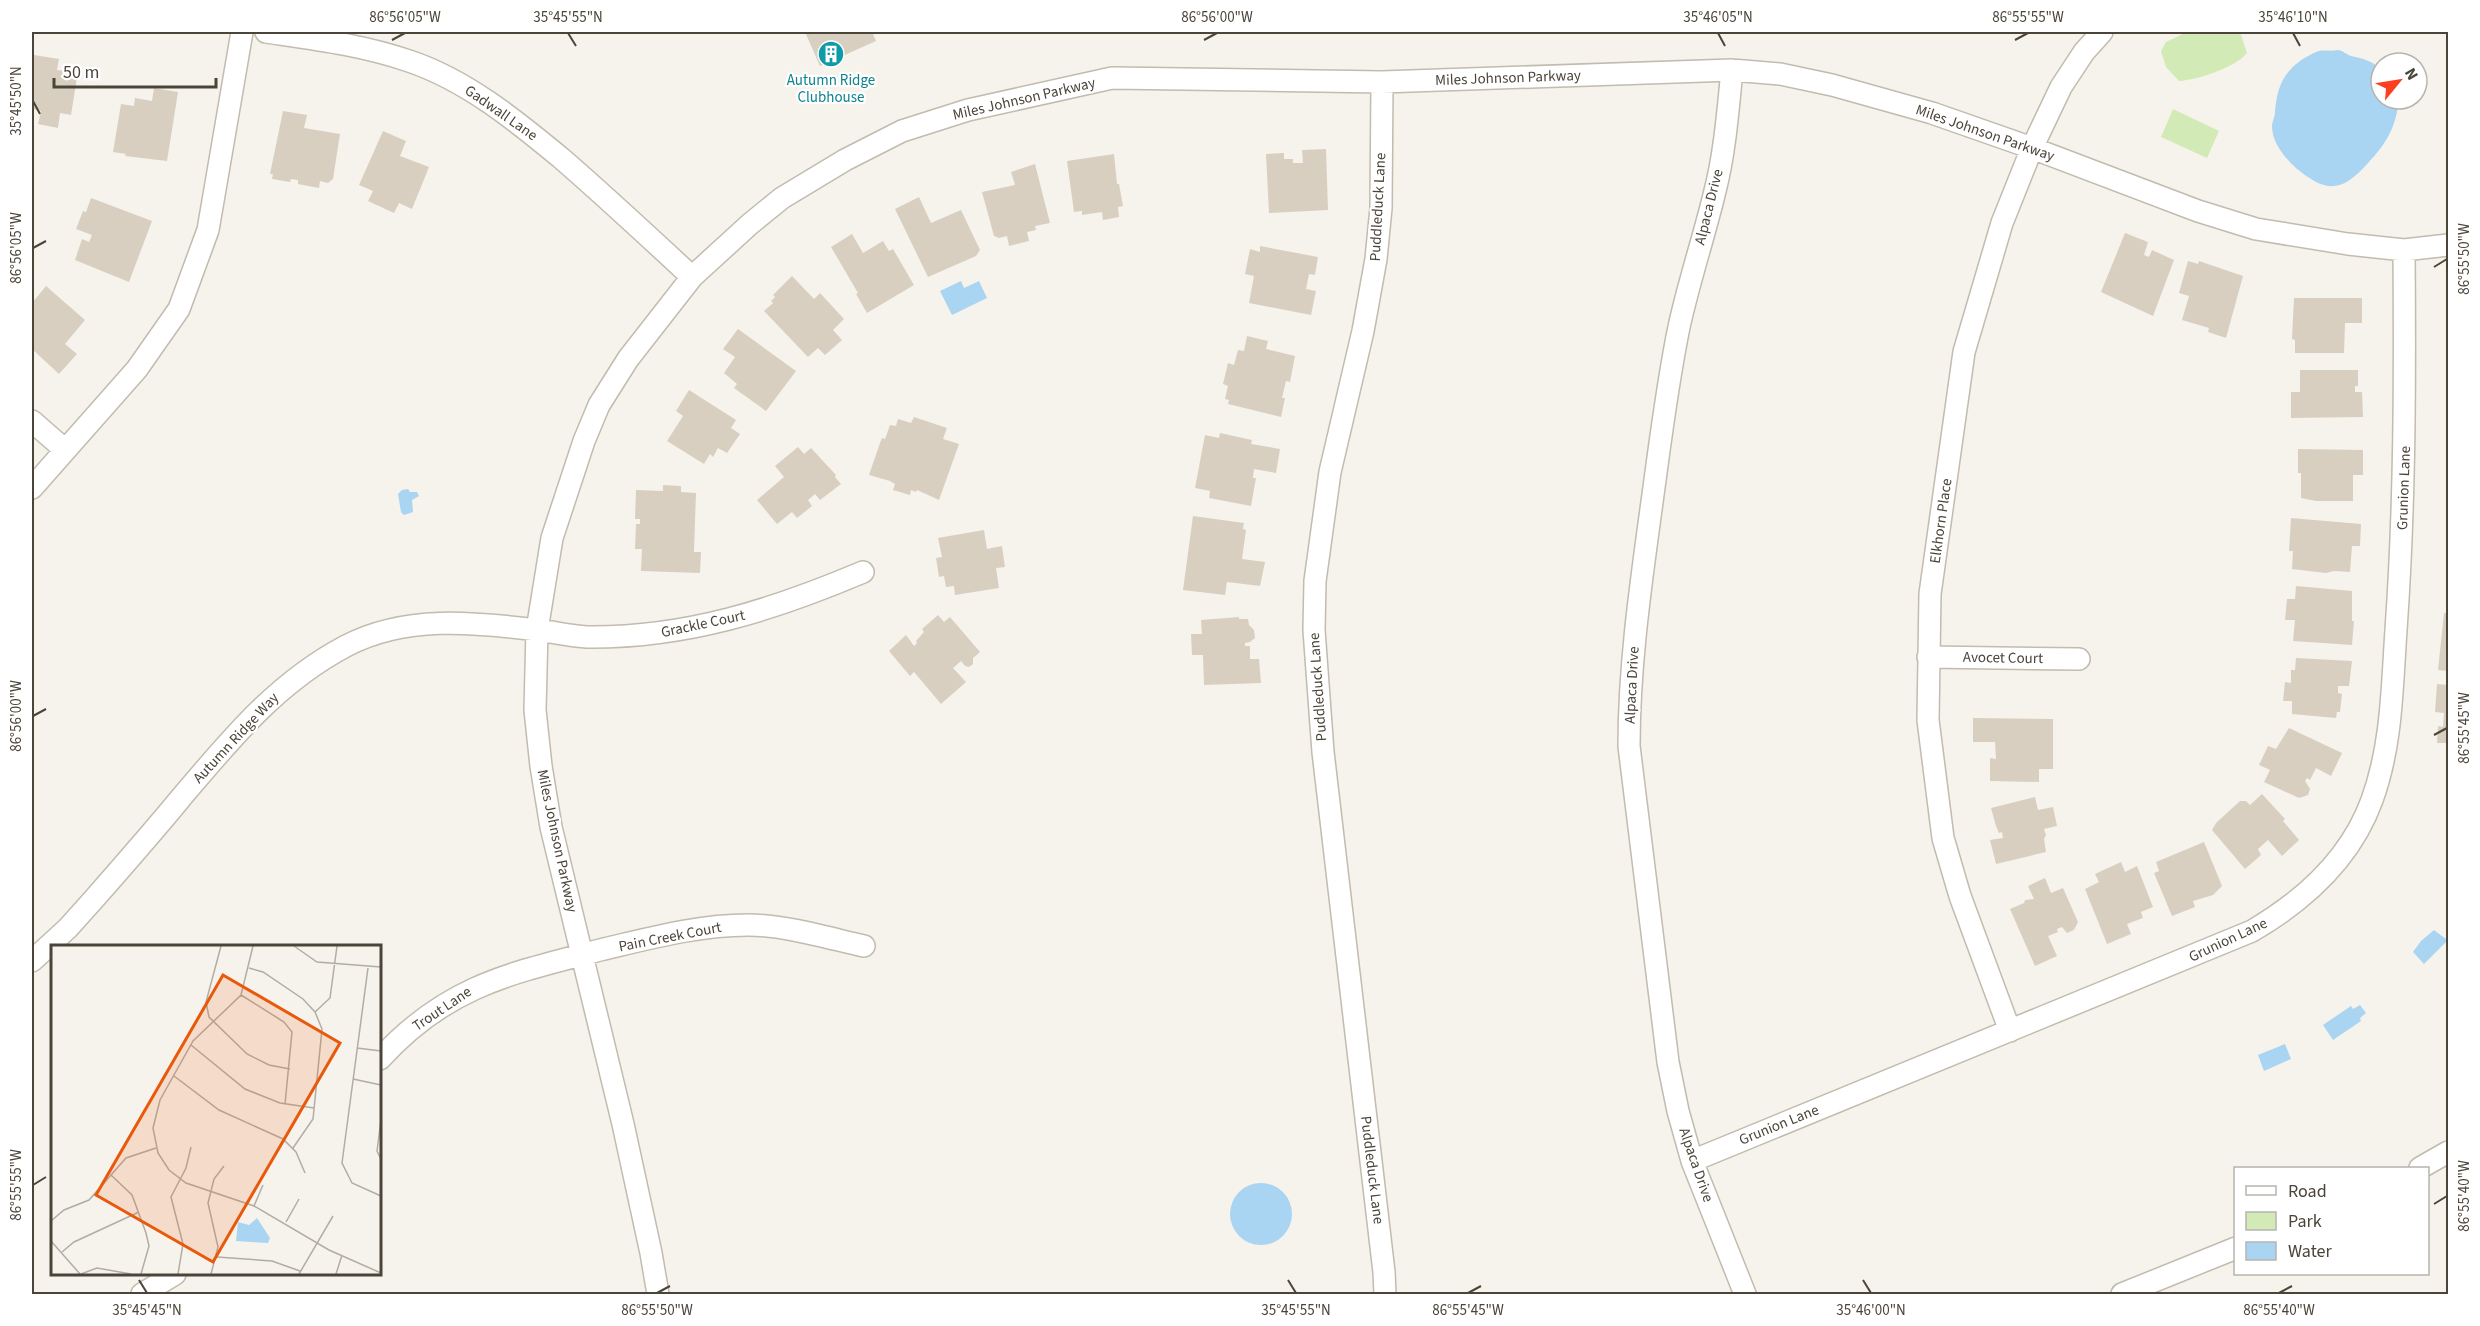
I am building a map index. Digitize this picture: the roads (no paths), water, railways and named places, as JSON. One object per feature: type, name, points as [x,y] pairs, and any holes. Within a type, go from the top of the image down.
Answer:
[{"type":"street","points":[[32,488],[64,449],[137,369],[179,309],[208,230],[242,32]]},
{"type":"street","name":"Gadwall Lane","points":[[266,32],[365,48],[411,61],[456,82],[514,119],[607,198],[692,278]]},
{"type":"street","name":"Elkhorn Place","points":[[2010,1031],[1960,896],[1942,837],[1928,720],[1930,594],[1964,352],[2002,223],[2032,148],[2061,87],[2084,52],[2102,32]]},
{"type":"street","name":"Miles Johnson Parkway","points":[[658,1294],[623,1124],[551,827],[535,710],[537,630],[552,538],[584,441],[599,405],[628,359],[692,278],[750,224],[782,198],[816,176],[902,131],[968,110],[1112,78],[1382,82],[1732,70],[1780,74],[1832,85],[1932,113],[2199,211],[2256,229],[2348,244],[2404,250],[2448,245]]},
{"type":"street","name":"Alpaca Drive","points":[[1732,70],[1716,191],[1694,262],[1678,329],[1669,386],[1636,617],[1629,702],[1629,746],[1667,1051],[1678,1111],[1692,1161],[1745,1294]]},
{"type":"street","name":"Puddleduck Lane","points":[[1382,82],[1381,208],[1376,259],[1363,331],[1330,472],[1316,572],[1314,630],[1323,752],[1385,1294]]},
{"type":"street","name":"Grunion Lane","points":[[1692,1161],[2252,931],[2282,912],[2320,882],[2335,866],[2356,835],[2372,801],[2387,751],[2403,531],[2404,250]]},
{"type":"street","points":[[32,421],[64,449]]},
{"type":"street","name":"Grackle Court","points":[[537,630],[585,637],[664,633],[734,620],[863,573]]},
{"type":"street","name":"Autumn Ridge Way","points":[[32,961],[94,899],[252,716],[294,678],[348,645],[406,626],[438,622],[537,630]]},
{"type":"street","name":"Avocet Court","points":[[1928,657],[2079,659]]},
{"type":"street","name":"Pain Creek Court","points":[[583,955],[706,926],[750,925],[815,934],[864,946]]},
{"type":"street","name":"Trout Lane","points":[[381,1058],[420,1021],[459,995],[496,979],[583,955]]},
{"type":"street","points":[[2422,1167],[2448,1152]]},
{"type":"street","points":[[2122,1294],[2234,1248]]},
{"type":"street","points":[[142,1294],[173,1275]]},
{"type":"water","points":[[2342,51],[2369,61],[2369,111],[2397,111],[2393,126],[2375,156],[2350,180],[2334,186],[2317,182],[2292,164],[2277,144],[2272,126],[2278,92],[2285,76],[2306,57],[2316,52]]},
{"type":"water","points":[[961,281],[964,288],[979,281],[987,298],[952,315],[940,291]]},
{"type":"water","points":[[408,489],[410,492],[417,492],[419,496],[412,500],[413,512],[404,515],[401,512],[398,494]]},
{"type":"water","points":[[2434,930],[2446,939],[2446,942],[2424,964],[2413,952],[2421,941]]},
{"type":"water","points":[[2360,1005],[2366,1013],[2360,1018],[2361,1021],[2333,1040],[2323,1025],[2351,1006],[2353,1009]]},
{"type":"water","points":[[2285,1044],[2291,1059],[2264,1071],[2258,1055]]},
{"type":"water","points":[[1255,1183],[1267,1183],[1283,1192],[1290,1202],[1292,1214],[1290,1226],[1283,1236],[1267,1245],[1255,1245],[1244,1240],[1235,1231],[1230,1220],[1230,1208],[1235,1197],[1244,1188]]},
{"type":"place","name":"Autumn Ridge Clubhouse","points":[[831,54]]}]
